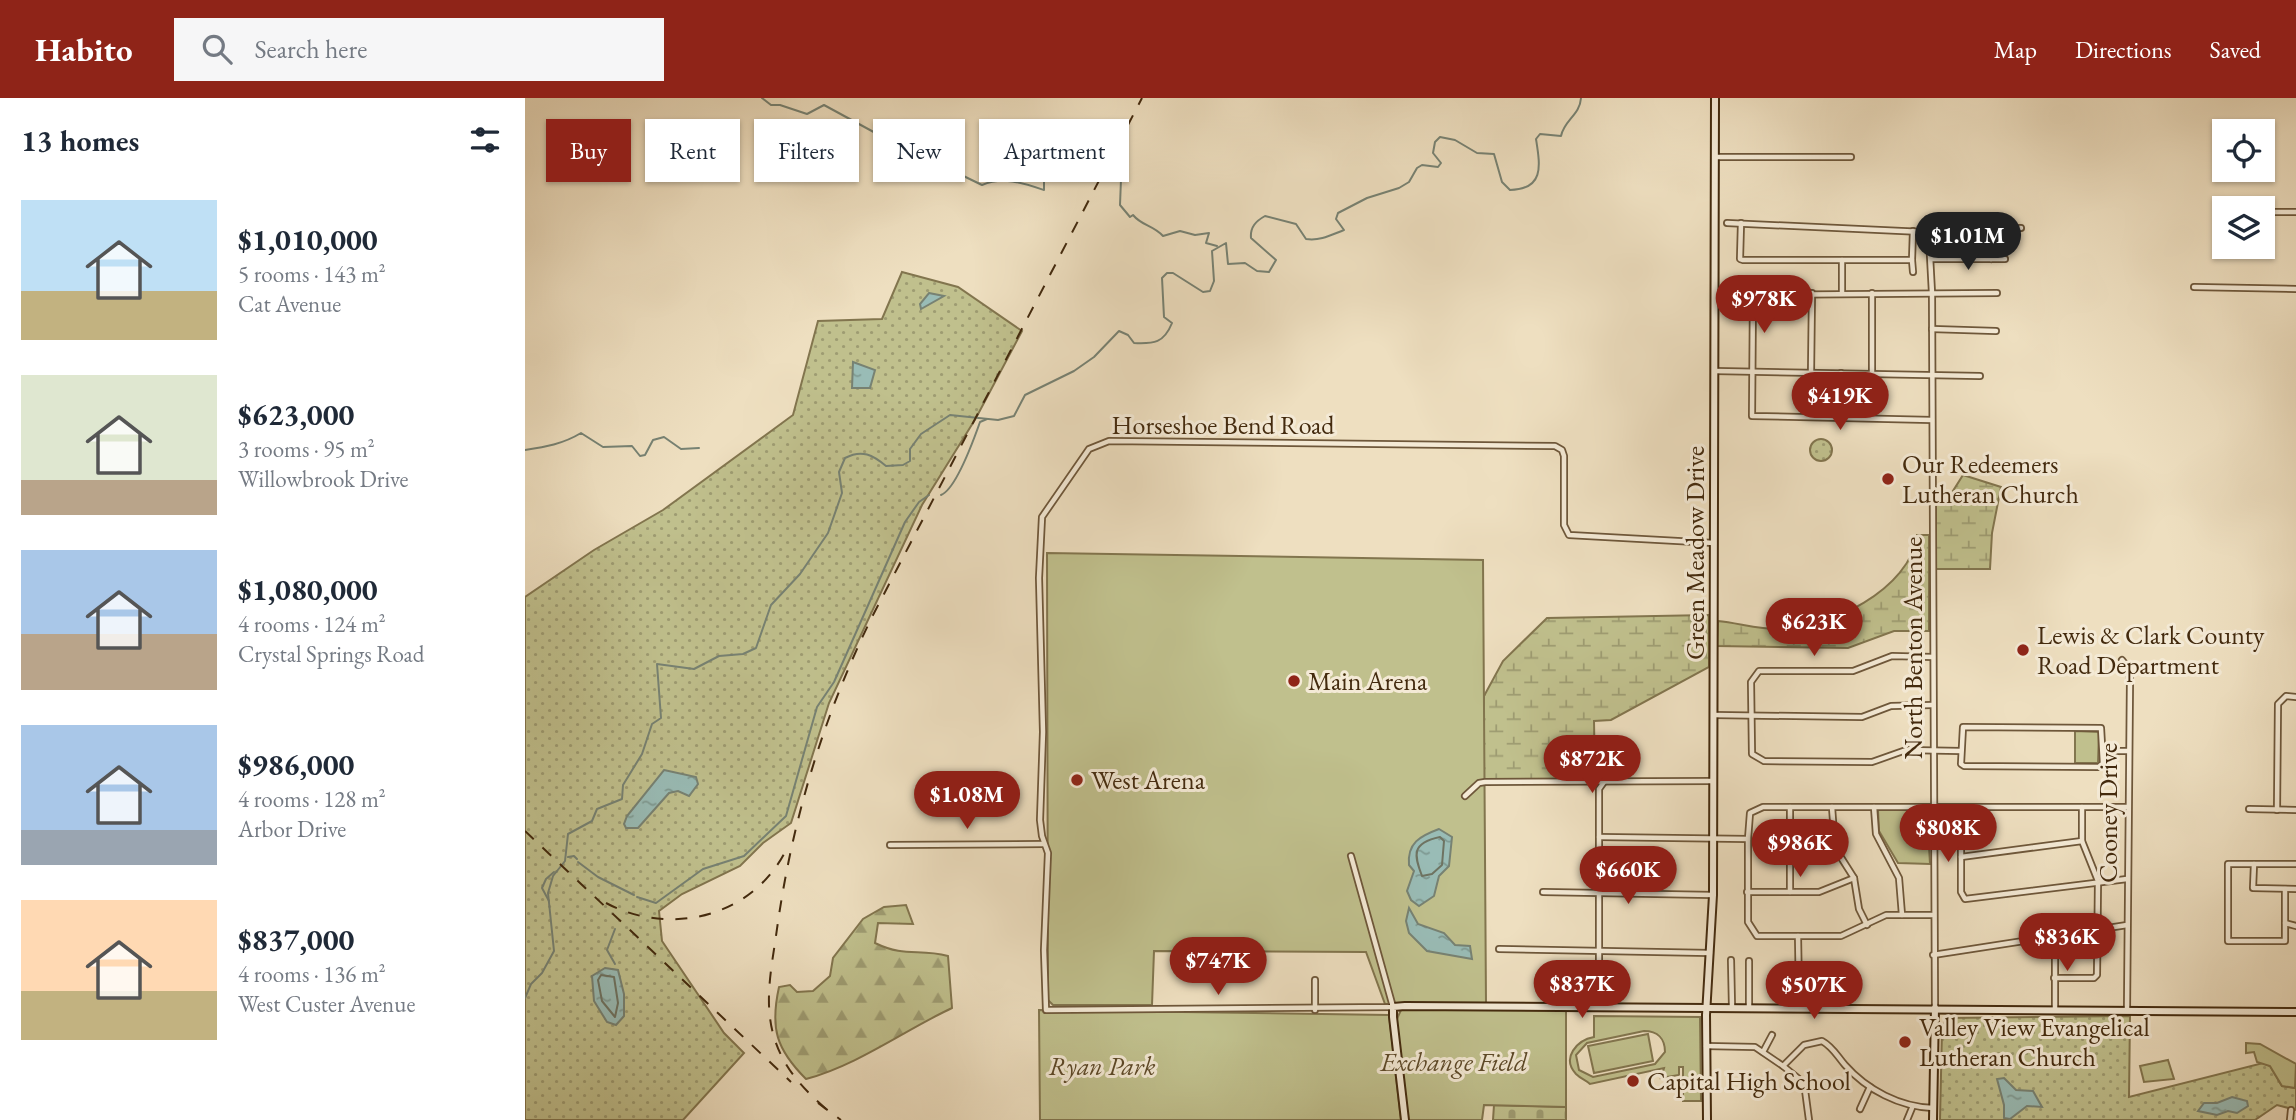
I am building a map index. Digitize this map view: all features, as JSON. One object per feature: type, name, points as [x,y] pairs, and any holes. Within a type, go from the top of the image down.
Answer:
[{"type":"main road","name":"Green Meadow Drive","points":[[1707,1120],[1706,1007],[1713,895],[1715,98]]},
{"type":"main road","points":[[1405,1120],[1393,1007],[2296,1012]]},
{"type":"main road","name":"North Benton Avenue","points":[[1933,1120],[1935,1009]]},
{"type":"street","points":[[1715,157],[1851,157]]},
{"type":"street","points":[[2275,212],[2296,212]]},
{"type":"street","name":"North Benton Avenue","points":[[1929,219],[1932,293],[1932,915],[1935,1009]]},
{"type":"street","points":[[1727,223],[1913,231],[2021,228]]},
{"type":"street","points":[[1741,223],[1740,259],[1743,260],[1912,260]]},
{"type":"street","points":[[1991,259],[2005,229]]},
{"type":"street","points":[[1913,231],[1913,272]]},
{"type":"street","points":[[1931,259],[2005,259]]},
{"type":"street","points":[[1842,260],[1842,293]]},
{"type":"street","points":[[2194,287],[2296,289]]},
{"type":"street","points":[[1811,373],[1812,293]]},
{"type":"street","points":[[1872,293],[1872,374]]},
{"type":"street","points":[[1932,420],[1752,416],[1753,295],[1997,293]]},
{"type":"street","points":[[1932,329],[1996,331]]},
{"type":"street","points":[[1714,371],[1980,376]]},
{"type":"street","points":[[1841,373],[1841,420]]},
{"type":"street","name":"Horseshoe Bend Road","points":[[1315,1010],[1046,1010],[1044,995],[1048,853],[1040,820],[1042,517],[1085,454],[1095,445],[1116,441],[1555,446],[1562,450],[1564,456],[1564,525],[1569,535],[1714,543]]},
{"type":"street","points":[[1933,657],[1892,656],[1853,671],[1759,671],[1751,682],[1752,754],[1764,761],[1872,762],[1900,751],[1961,751]]},
{"type":"street","name":"Cooney Drive","points":[[2122,660],[2130,676],[2127,1010]]},
{"type":"street","points":[[2277,810],[2278,704],[2286,696],[2296,697]]},
{"type":"street","points":[[1714,715],[1862,717],[1891,706],[1932,705]]},
{"type":"street","points":[[1963,727],[2101,728],[2101,766],[1964,766],[1961,751],[1963,727]]},
{"type":"street","points":[[2102,751],[2128,751]]},
{"type":"street","points":[[1465,796],[1479,783],[1485,782],[1713,781]]},
{"type":"street","points":[[1599,1007],[1599,789],[1604,782]]},
{"type":"street","points":[[1790,807],[1790,892]]},
{"type":"street","points":[[1832,807],[1835,848],[1854,878],[1859,909],[1867,925]]},
{"type":"street","points":[[1874,807],[1876,834],[1899,877],[1902,915]]},
{"type":"street","points":[[1961,807],[1961,892],[1968,900],[2127,879]]},
{"type":"street","points":[[2055,978],[2096,977],[2098,881],[2082,841],[2082,807]]},
{"type":"street","points":[[1932,915],[1886,915],[1841,936],[1762,936],[1753,933],[1748,922],[1748,818],[1755,808],[2127,807]]},
{"type":"street","points":[[2249,809],[2296,810]]},
{"type":"street","points":[[1599,837],[1748,839]]},
{"type":"street","points":[[1961,857],[2082,841]]},
{"type":"street","points":[[890,845],[1045,844]]},
{"type":"street","points":[[1315,980],[1315,1010],[1393,1007],[1351,856]]},
{"type":"street","points":[[2285,889],[2285,941],[2228,941],[2228,864],[2296,864]]},
{"type":"street","points":[[2253,864],[2253,888],[2296,889]]},
{"type":"street","points":[[1747,892],[1822,891],[1854,878]]},
{"type":"street","points":[[1543,892],[1713,895]]},
{"type":"street","points":[[2285,923],[2296,926]]},
{"type":"street","points":[[1933,955],[2127,925]]},
{"type":"street","points":[[1798,936],[1799,992]]},
{"type":"street","points":[[2055,936],[2056,1010]]},
{"type":"street","points":[[1499,949],[1710,953]]},
{"type":"street","points":[[1731,960],[1732,1007]]},
{"type":"street","points":[[1749,961],[1749,1007]]},
{"type":"street","points":[[1774,983],[1799,983]]},
{"type":"street","points":[[1763,1052],[1772,1035]]},
{"type":"street","points":[[1783,1066],[1804,1045],[1822,1041],[1870,1087],[1912,1107],[1933,1108]]},
{"type":"street","points":[[1706,1046],[1752,1046],[1783,1066],[1799,1079],[1805,1090],[1809,1120]]},
{"type":"street","points":[[1860,1109],[1870,1087]]},
{"type":"street","points":[[1907,1120],[1912,1107]]},
{"type":"street","points":[[2290,1120],[2291,1110]]},
{"type":"green space","points":[[902,272],[958,287],[1022,331],[976,418],[922,505],[829,703],[791,823],[763,843],[740,866],[682,894],[659,911],[662,941],[724,1033],[744,1053],[683,1120],[525,1120],[525,597],[594,550],[663,510],[793,415],[818,321],[882,319]]},
{"type":"green space","points":[[1821,439],[1829,442],[1832,450],[1829,458],[1821,461],[1813,458],[1810,450],[1813,442]]},
{"type":"green space","points":[[1963,475],[2001,487],[1992,533],[1990,569],[1936,569],[1936,503],[1946,502]]},
{"type":"green space","points":[[1917,535],[1929,535],[1929,631],[1894,631],[1848,648],[1717,646],[1718,621],[1771,629],[1798,627],[1842,614],[1864,603],[1900,573],[1911,555]]},
{"type":"green space","points":[[1047,553],[1483,560],[1486,1004],[1385,1004],[1366,952],[1154,951],[1152,1005],[1053,1005],[1048,1000]]},
{"type":"green space","points":[[1709,615],[1709,667],[1611,720],[1594,721],[1595,780],[1484,779],[1484,696],[1503,661],[1547,618]]},
{"type":"green space","points":[[2075,731],[2099,732],[2098,763],[2075,763]]},
{"type":"green space","points":[[1878,810],[1927,810],[1930,864],[1898,863],[1879,831]]},
{"type":"green space","points":[[906,905],[913,924],[878,923],[875,943],[904,952],[948,956],[952,1008],[844,1065],[806,1079],[788,1058],[778,1037],[775,1014],[779,987],[790,985],[797,992],[813,991],[830,976],[833,958],[863,919],[884,907]]},
{"type":"green space","name":"Ryan Park","points":[[1039,1010],[1389,1015],[1401,1120],[1040,1120]]},
{"type":"green space","name":"Exchange Field","points":[[1401,1010],[1566,1010],[1566,1107],[1484,1105],[1482,1120],[1408,1120],[1396,1021]]},
{"type":"green space","points":[[1594,1016],[1700,1017],[1701,1101],[1683,1101],[1683,1067],[1679,1067],[1679,1075],[1661,1078],[1664,1068],[1590,1084],[1576,1074],[1570,1062],[1577,1046],[1594,1037]],"holes":[[[1644,1031],[1653,1032],[1660,1037],[1665,1047],[1665,1052],[1655,1064],[1593,1077],[1579,1070],[1576,1055],[1587,1043]]]},
{"type":"green space","points":[[2130,1016],[2129,1097],[2263,1063],[2270,1066],[2282,1086],[2296,1088],[2296,1110],[2277,1105],[2255,1120],[1940,1120],[1942,1030],[1946,1018]]},
{"type":"green space","points":[[1648,1034],[1653,1061],[1594,1073],[1588,1046]]},
{"type":"green space","points":[[2246,1043],[2260,1044],[2296,1064],[2295,1088],[2282,1086],[2270,1066],[2257,1062],[2254,1052],[2246,1053]]},
{"type":"green space","points":[[2168,1060],[2174,1079],[2144,1082],[2140,1066]]},
{"type":"green space","points":[[1494,1105],[1566,1107],[1566,1120],[1493,1120]]},
{"type":"water","points":[[929,293],[944,296],[921,309],[920,304]]},
{"type":"water","points":[[853,362],[875,370],[870,388],[852,388]]},
{"type":"water","points":[[664,770],[696,777],[698,784],[689,796],[678,791],[669,793],[638,828],[626,828],[624,824],[627,816]]},
{"type":"water","points":[[1439,829],[1452,837],[1449,866],[1439,876],[1434,896],[1419,906],[1411,900],[1407,891],[1414,871],[1409,865],[1410,851],[1416,841]]},
{"type":"water","points":[[1409,908],[1418,924],[1444,933],[1455,945],[1470,946],[1472,959],[1427,951],[1409,933],[1406,921]]},
{"type":"water","points":[[605,968],[618,970],[624,994],[624,1016],[616,1025],[607,1022],[594,1001],[592,976]]},
{"type":"water","points":[[2004,1078],[2016,1090],[2033,1091],[2042,1107],[2027,1106],[2010,1119],[2004,1118],[2004,1105],[1997,1079]]},
{"type":"water","points":[[2232,1097],[2247,1101],[2248,1106],[2237,1113],[2228,1111],[2217,1115],[2198,1111],[2204,1103],[2217,1103]]},
{"type":"waterway","points":[[762,98],[771,105],[780,105],[807,114],[824,105],[873,132]]},
{"type":"waterway","points":[[525,998],[531,984],[542,973],[554,951],[548,893],[553,876],[565,861],[568,834],[592,821],[597,809],[622,799],[623,785],[642,754],[652,724],[661,718],[657,664],[694,669],[719,656],[743,654],[756,648],[771,605],[800,574],[828,533],[842,493],[839,472],[845,458],[862,454],[872,456],[886,466],[903,465],[910,461],[910,449],[921,434],[950,415],[998,420],[1014,416],[1025,395],[1074,371],[1094,357],[1119,331],[1128,335],[1134,343],[1157,341],[1165,335],[1172,323],[1164,317],[1162,278],[1167,273],[1173,273],[1203,292],[1210,291],[1214,281],[1212,251],[1226,243],[1228,264],[1245,263],[1257,271],[1269,272],[1276,260],[1251,238],[1253,228],[1259,220],[1265,216],[1296,224],[1306,239],[1321,238],[1344,230],[1336,219],[1338,213],[1367,198],[1399,188],[1409,182],[1417,168],[1422,165],[1438,167],[1441,163],[1433,153],[1435,142],[1440,137],[1455,140],[1477,153],[1494,154],[1502,182],[1510,190],[1521,189],[1535,180],[1538,174],[1536,139],[1540,134],[1561,136],[1578,109],[1581,98]]},
{"type":"waterway","points":[[965,177],[982,185],[1005,181],[1044,190],[1044,179],[1058,176],[1081,178],[1101,171],[1121,179],[1120,205],[1130,217],[1133,215],[1163,236],[1180,231],[1195,235],[1209,233],[1206,243],[1217,246]]},
{"type":"waterway","points":[[941,495],[947,491],[958,474],[980,422],[987,419]]},
{"type":"waterway","points":[[525,450],[561,442],[581,433],[603,447],[632,446],[640,456],[645,455],[653,440],[664,437],[681,449],[699,448]]},
{"type":"waterway","points":[[637,897],[656,903],[703,869],[744,856],[786,816],[817,707],[834,682],[905,522],[919,502],[929,495]]},
{"type":"waterway","points":[[568,857],[574,856],[577,859]]},
{"type":"waterway","points":[[578,862],[598,877],[634,895]]},
{"type":"waterway","points":[[549,901],[542,888],[546,879],[554,872]]},
{"type":"waterway","points":[[615,929],[607,950],[615,964]]},
{"type":"railway","points":[[826,1109],[801,1085],[788,1067],[774,1037],[769,1012],[771,974],[782,894],[811,773],[838,694],[872,617],[1142,98]]},
{"type":"railway","points":[[525,831],[791,1082]]},
{"type":"railway","points":[[606,903],[631,913],[656,918],[682,919],[708,914],[731,905],[753,891],[771,873],[786,850]]},
{"type":"railway","points":[[818,1103],[841,1120]]},
{"type":"place","name":"Our Redeemers Lutheran Church","points":[[1888,479]]},
{"type":"place","name":"Lewis & Clark County Road Department","points":[[2023,650]]},
{"type":"place","name":"Main Arena","points":[[1294,681]]},
{"type":"place","name":"West Arena","points":[[1077,780]]},
{"type":"place","name":"Valley View Evangelical Lutheran Church","points":[[1905,1042]]},
{"type":"place","name":"Capital High School","points":[[1633,1081]]}]
